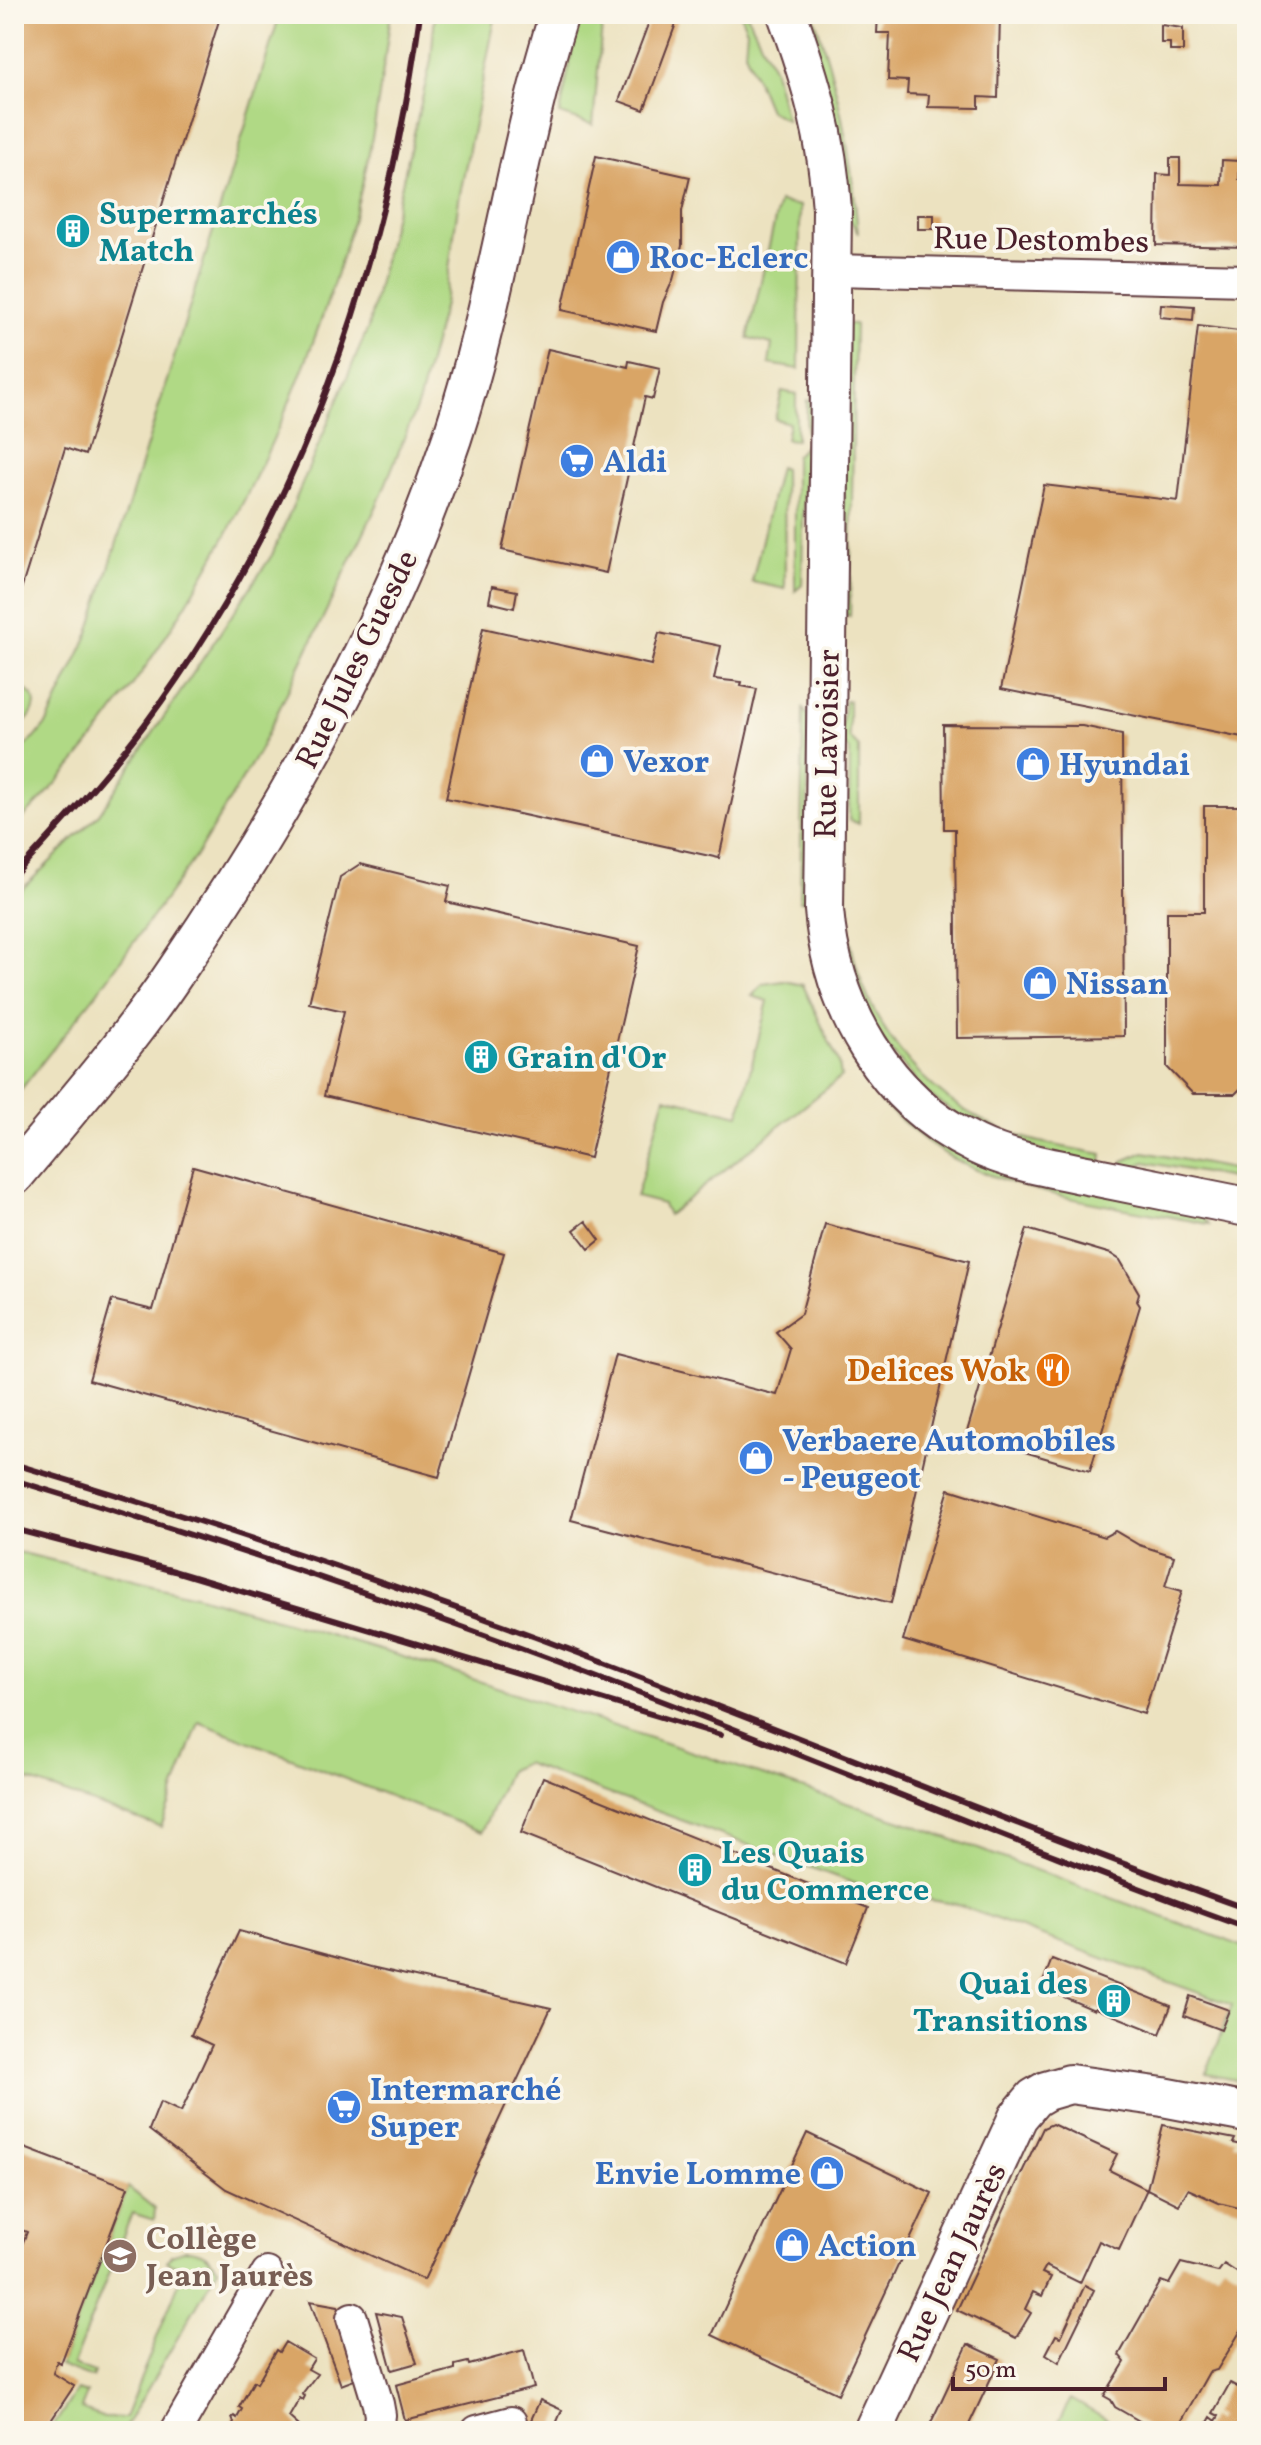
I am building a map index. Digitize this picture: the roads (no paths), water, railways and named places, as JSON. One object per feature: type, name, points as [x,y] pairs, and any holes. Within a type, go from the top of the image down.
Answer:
[{"type":"street","name":"Rue Jules Guesde","points":[[542,68],[546,14]]},
{"type":"street","name":"Rue Jules Guesde","points":[[14,1176],[104,1067],[175,972],[260,845],[328,722],[392,595],[421,527],[467,391],[499,266],[542,68],[559,14]]},
{"type":"street","name":"Rue Lavoisier","points":[[787,14],[815,93],[824,137],[832,209],[824,910],[832,962],[845,1002],[866,1044],[902,1089],[937,1119],[975,1144],[1036,1165],[1247,1207]]},
{"type":"street","name":"Rue Destombes","points":[[833,270],[1247,280]]},
{"type":"street","name":"Rue Jean Jaurès","points":[[873,2431],[1018,2117],[1034,2098],[1057,2087],[1085,2085],[1247,2113]]},
{"type":"street","points":[[176,2431],[267,2273]]},
{"type":"street","points":[[352,2318],[378,2404],[378,2431]]},
{"type":"street","points":[[477,2431],[511,2422]]},
{"type":"railway","points":[[14,876],[145,724],[200,644],[249,561],[291,475],[328,387],[359,296],[405,109],[420,14]]},
{"type":"railway","points":[[14,1464],[231,1532],[518,1630],[1247,1909]]},
{"type":"railway","points":[[14,1480],[264,1559],[512,1645],[1247,1928]]},
{"type":"railway","points":[[14,1529],[174,1571],[721,1735]]},
{"type":"place","name":"Supermarchés Match","points":[[73,231]]},
{"type":"place","name":"Roc-Eclerc","points":[[623,257]]},
{"type":"place","name":"Aldi","points":[[577,461]]},
{"type":"place","name":"Vexor","points":[[597,761]]},
{"type":"place","name":"Hyundai","points":[[1033,764]]},
{"type":"place","name":"Nissan","points":[[1040,983]]},
{"type":"place","name":"Grain d'Or","points":[[481,1057]]},
{"type":"place","name":"Delices Wok","points":[[1053,1370]]},
{"type":"place","name":"Verbaere Automobiles - Peugeot","points":[[756,1458]]},
{"type":"place","name":"Les Quais du Commerce","points":[[695,1870]]},
{"type":"place","name":"Quai des Transitions","points":[[1114,2001]]},
{"type":"place","name":"Intermarché Super","points":[[344,2107]]},
{"type":"place","name":"Envie Lomme","points":[[827,2173]]},
{"type":"place","name":"Action","points":[[792,2245]]},
{"type":"place","name":"Collège Jean Jaurès","points":[[120,2256]]}]
